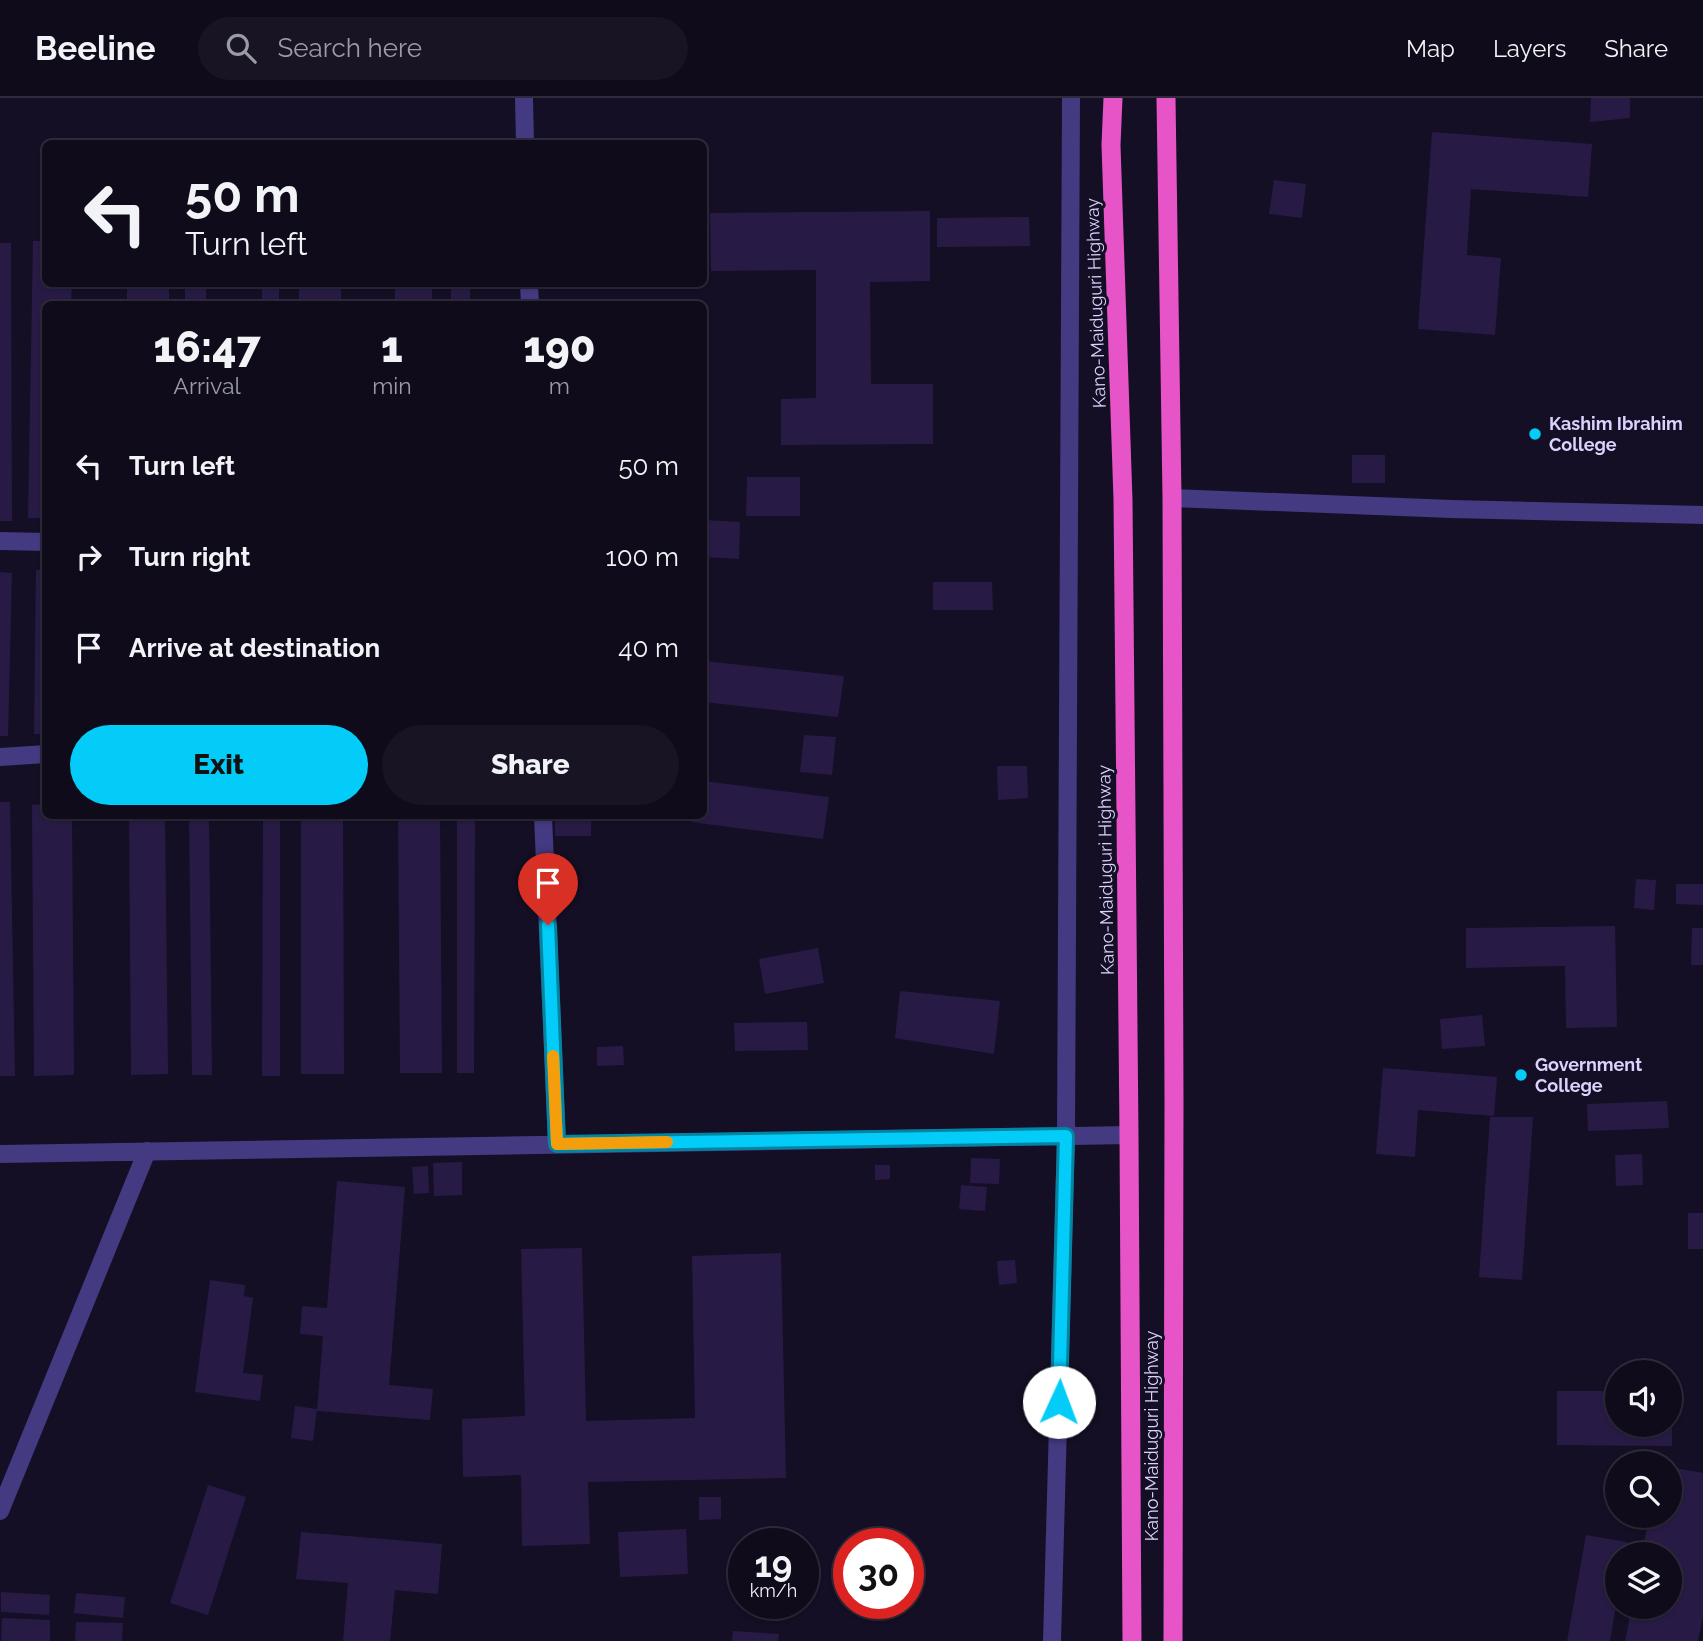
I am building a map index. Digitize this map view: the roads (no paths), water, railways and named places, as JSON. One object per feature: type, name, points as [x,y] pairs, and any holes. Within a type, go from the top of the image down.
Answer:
[{"type":"highway","name":"Kano-Maiduguri Highway","points":[[1114,98],[1111,145],[1124,499],[1132,1641]]},
{"type":"highway","name":"Kano-Maiduguri Highway","points":[[1166,98],[1172,498],[1173,1641]]},
{"type":"street","points":[[524,98],[525,140]]},
{"type":"street","points":[[1052,1641],[1066,1136],[1071,98]]},
{"type":"street","points":[[1172,498],[1703,515]]},
{"type":"street","points":[[0,541],[42,542]]},
{"type":"street","points":[[0,757],[42,754]]},
{"type":"street","points":[[543,819],[557,1144]]},
{"type":"street","points":[[0,1154],[1129,1135]]},
{"type":"street","points":[[0,1511],[147,1151]]},
{"type":"place","name":"Kashim Ibrahim College","points":[[1535,434]]},
{"type":"place","name":"Government College","points":[[1521,1075]]}]
